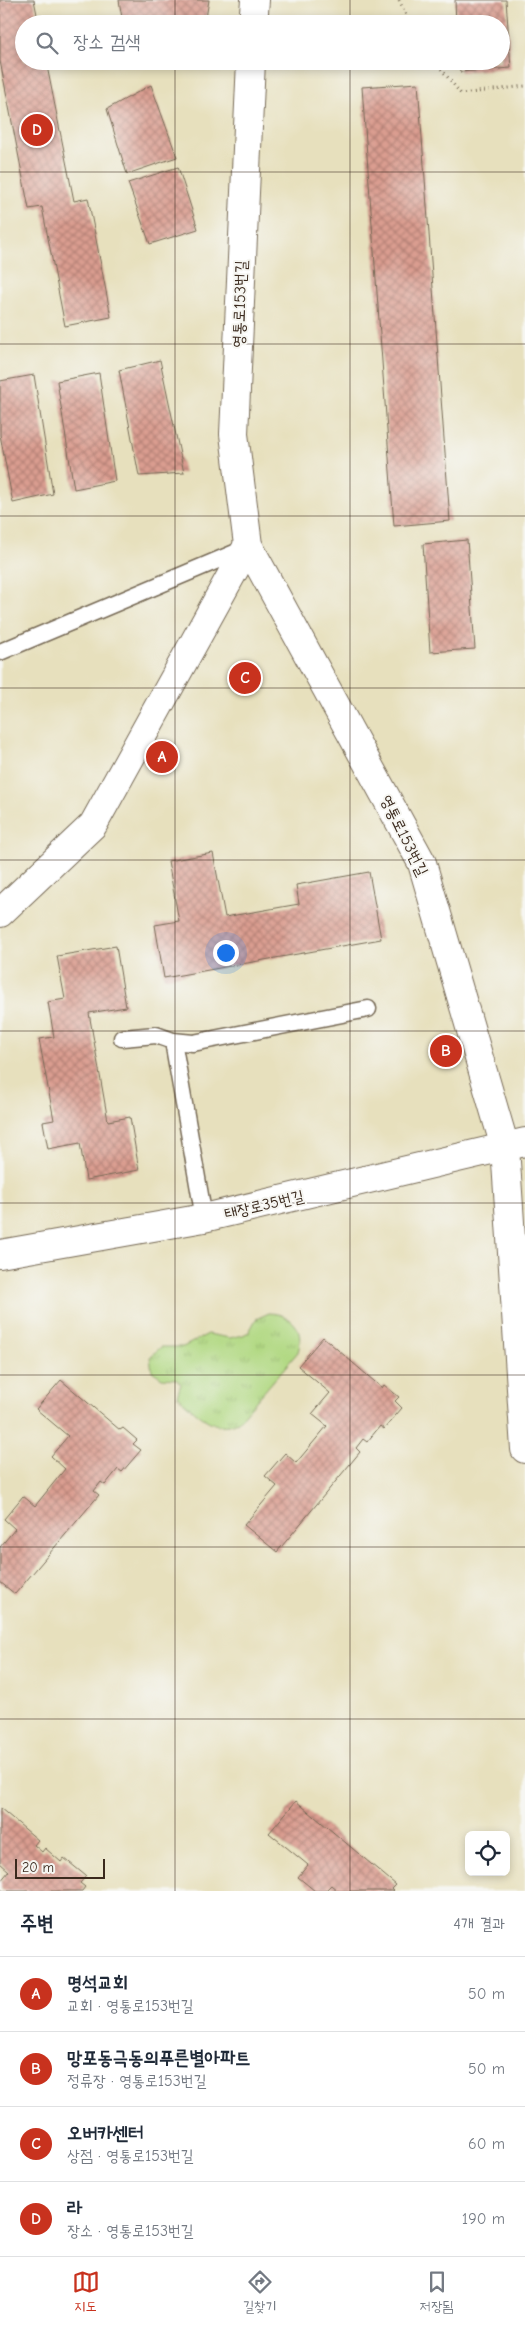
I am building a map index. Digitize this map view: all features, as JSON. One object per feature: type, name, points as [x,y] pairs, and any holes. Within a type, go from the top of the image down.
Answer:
[{"type":"street","points":[[254,15],[255,0]]},
{"type":"street","name":"영통로153번길","points":[[251,70],[234,434],[247,547],[422,862],[515,1144],[525,1449]]},
{"type":"street","points":[[0,913],[93,824],[247,547]]},
{"type":"street","name":"태장로35번길","points":[[0,1254],[204,1218],[515,1144]]},
{"type":"lane","points":[[0,652],[247,547]]},
{"type":"lane","points":[[122,1038],[156,1035],[173,1041],[193,1042],[368,1009]]},
{"type":"lane","points":[[173,1041],[204,1218]]},
{"type":"path","points":[[399,0],[406,15]]},
{"type":"path","points":[[442,70],[461,94],[525,86]]},
{"type":"green space","points":[[269,1313],[284,1316],[295,1324],[300,1336],[298,1352],[238,1422],[220,1425],[205,1419],[177,1396],[181,1384],[177,1379],[162,1378],[152,1371],[150,1357],[161,1347],[183,1347],[208,1334],[230,1338],[243,1335],[249,1332],[256,1319]]},
{"type":"building","points":[[0,0],[34,0],[37,15],[15,15],[15,70],[48,70],[74,201],[88,198],[111,317],[65,326],[42,207],[29,209],[0,61]]},
{"type":"building","points":[[119,0],[209,0],[206,15],[122,15]]},
{"type":"building","points":[[455,0],[506,0],[507,15],[456,15]]},
{"type":"building","points":[[460,70],[486,70],[460,72]]},
{"type":"building","points":[[418,83],[450,521],[394,526],[362,87]]},
{"type":"building","points":[[151,85],[177,157],[127,174],[107,109]]},
{"type":"building","points":[[178,167],[198,229],[150,244],[128,183]]},
{"type":"building","points":[[160,360],[184,473],[139,476],[119,370]]},
{"type":"building","points":[[99,373],[115,481],[74,489],[57,381]]},
{"type":"building","points":[[34,375],[53,494],[13,503],[0,435],[0,381]]},
{"type":"building","points":[[467,540],[475,649],[430,652],[423,544]]},
{"type":"building","points":[[213,853],[225,917],[299,904],[296,885],[369,872],[381,939],[164,978],[155,925],[179,921],[168,861]]},
{"type":"building","points":[[116,946],[126,1007],[89,1013],[108,1121],[130,1117],[139,1170],[86,1180],[80,1143],[48,1149],[43,1122],[54,1120],[39,1039],[54,1037],[48,1002],[65,999],[57,956]]},
{"type":"building","points":[[323,1337],[382,1388],[384,1385],[399,1397],[395,1401],[402,1408],[384,1429],[380,1426],[367,1442],[363,1439],[356,1448],[360,1452],[277,1552],[244,1525],[277,1486],[265,1476],[285,1453],[296,1463],[327,1426],[312,1414],[330,1393],[298,1366]]},
{"type":"building","points":[[61,1380],[120,1430],[123,1428],[137,1440],[133,1444],[141,1450],[122,1472],[118,1469],[105,1485],[101,1482],[94,1491],[99,1495],[15,1594],[0,1582],[0,1547],[15,1529],[4,1519],[23,1496],[35,1506],[65,1469],[51,1456],[68,1436],[36,1409]]},
{"type":"building","points":[[296,1801],[396,1885],[392,1889],[394,1891],[338,1891],[331,1885],[325,1891],[315,1891],[298,1877],[308,1865],[269,1833]]},
{"type":"building","points":[[0,1808],[38,1840],[34,1845],[42,1852],[45,1848],[61,1862],[64,1858],[86,1876],[80,1883],[85,1887],[82,1891],[3,1891],[0,1888],[0,1882],[9,1871],[0,1863]]},
{"type":"place","name":"라","points":[[37,130]]},
{"type":"place","name":"오버카센터","points":[[245,678]]},
{"type":"place","name":"명석교회","points":[[162,757]]},
{"type":"place","name":"망포동극동의푸른별아파트","points":[[446,1051]]}]
